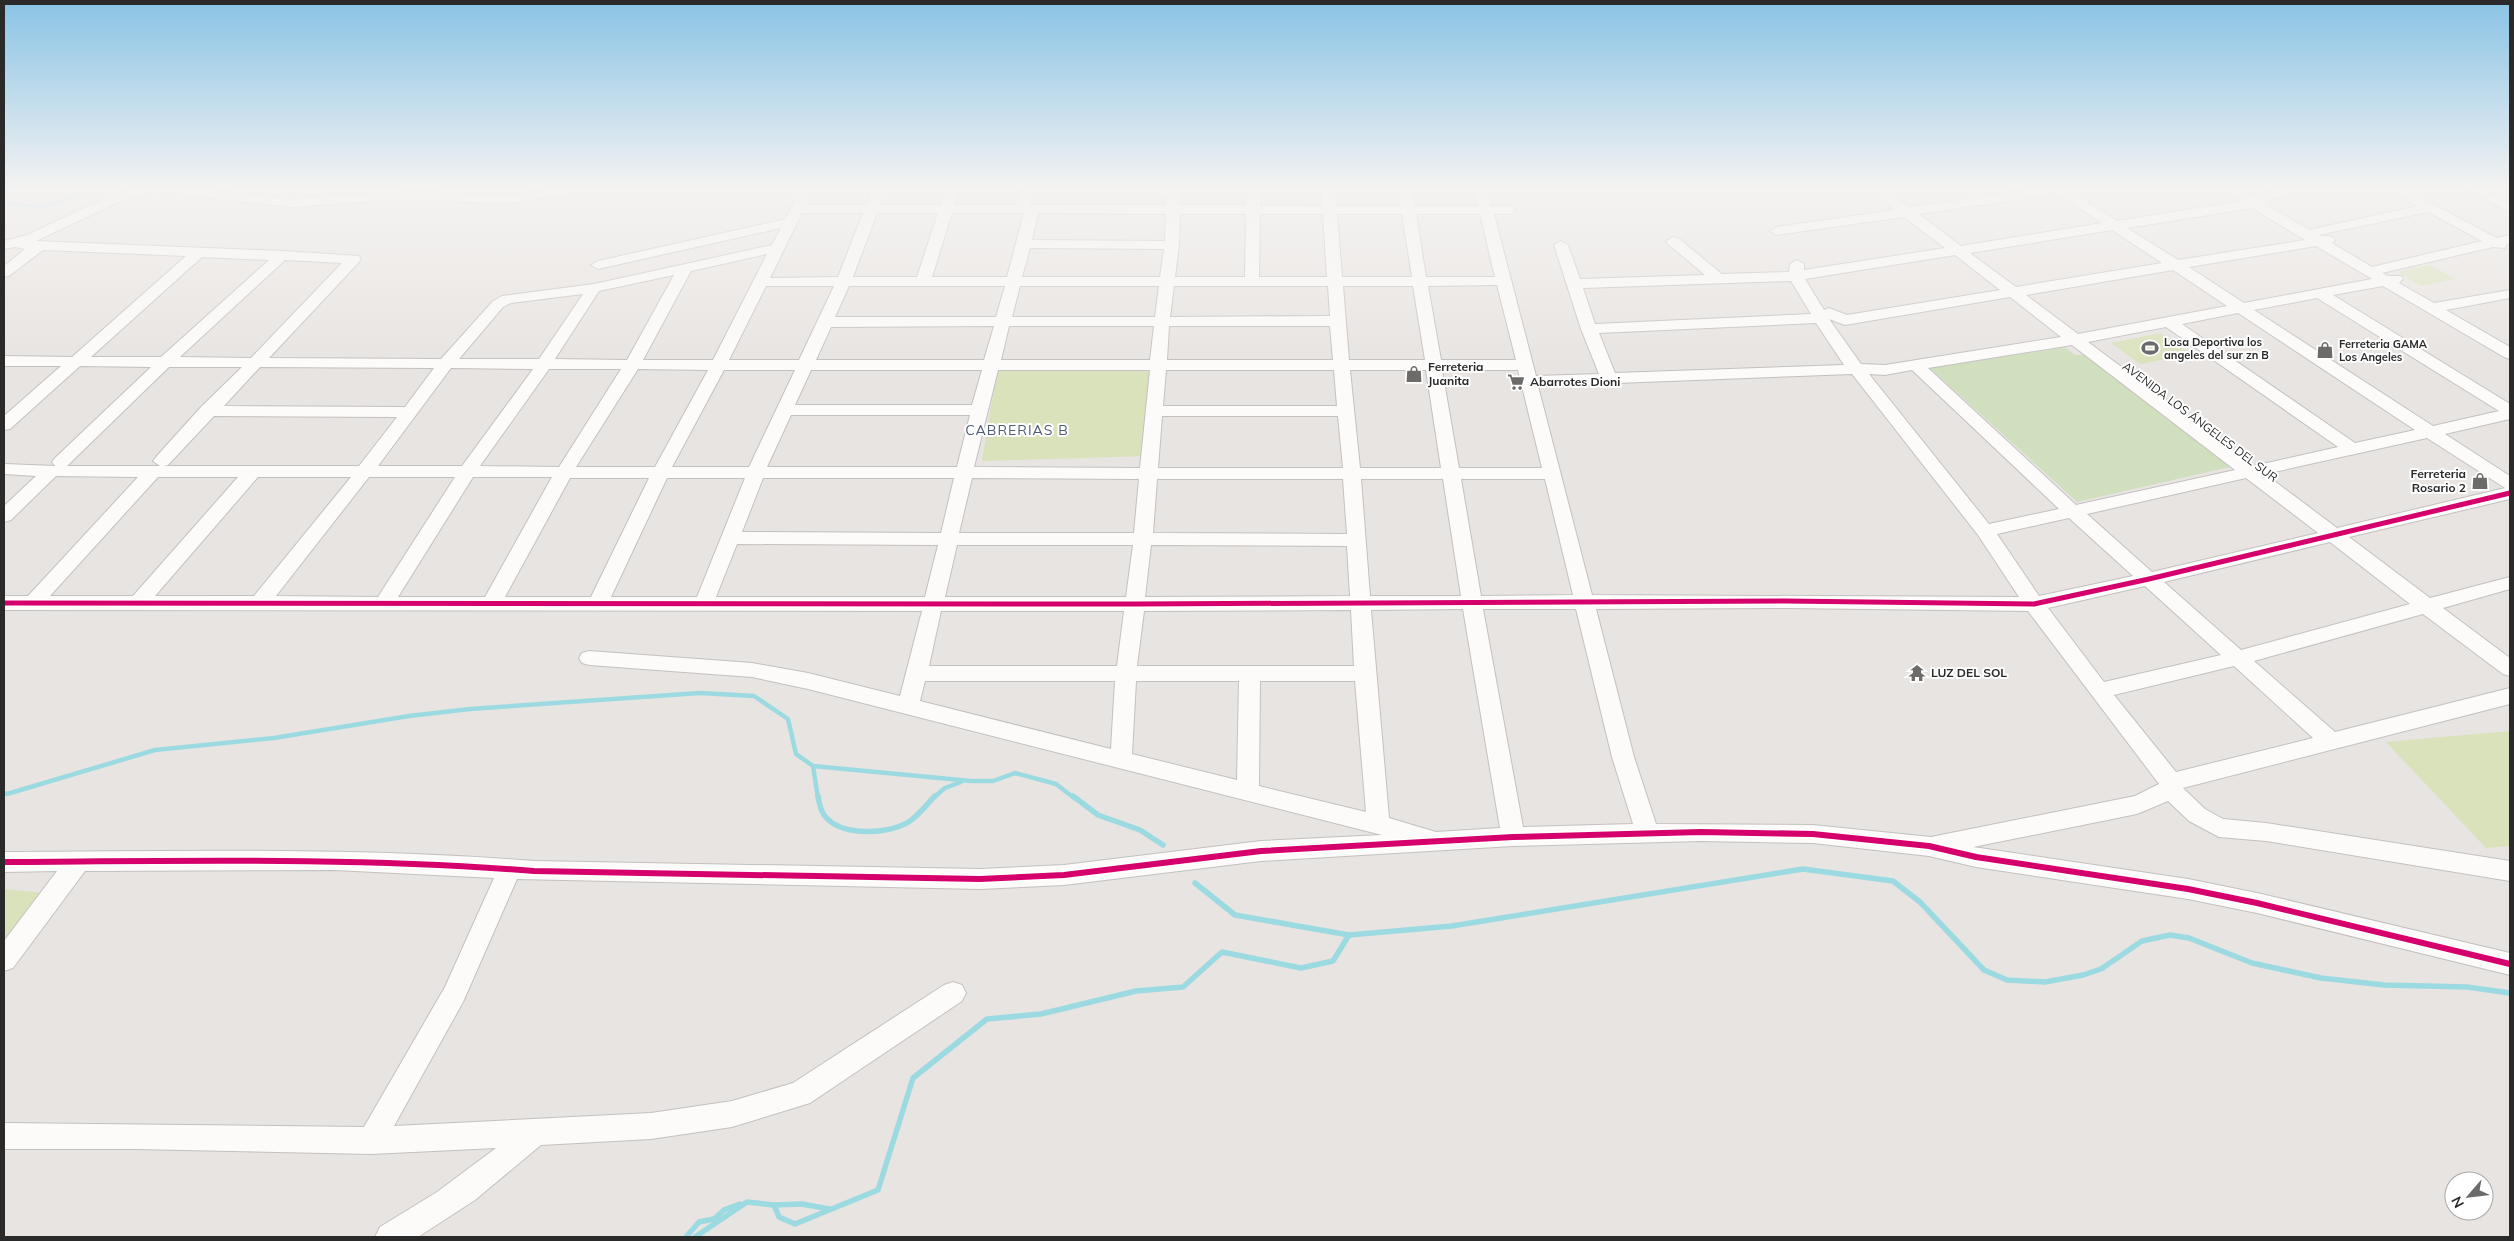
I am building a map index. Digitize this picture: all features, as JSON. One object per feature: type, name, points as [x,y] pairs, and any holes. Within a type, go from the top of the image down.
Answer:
[{"type":"street","points":[[4,273],[37,248]]},
{"type":"street","points":[[33,603],[207,411],[354,259],[82,248]]},
{"type":"street","points":[[598,265],[673,248]]},
{"type":"street","points":[[259,604],[447,362],[498,304],[507,299],[594,288],[777,248]]},
{"type":"street","points":[[598,603],[663,466],[718,365],[777,248]]},
{"type":"street","points":[[704,603],[728,538],[804,364],[843,282],[856,248]]},
{"type":"street","points":[[923,282],[934,248]]},
{"type":"street","points":[[908,707],[991,364],[1023,248]]},
{"type":"street","points":[[1121,760],[1126,674],[1136,604],[1160,364],[1162,320],[1172,248]]},
{"type":"street","points":[[1252,248],[1252,281]]},
{"type":"street","points":[[1333,248],[1341,363],[1352,467],[1365,674],[1378,823]]},
{"type":"street","points":[[1414,248],[1472,603],[1513,837]]},
{"type":"street","points":[[1495,248],[1502,281],[1624,758],[1647,833]]},
{"type":"street","points":[[1562,248],[1589,328],[1609,378]]},
{"type":"street","points":[[1681,248],[1719,279]]},
{"type":"street","name":"AVENIDA LOS ÁNGELES DEL SUR","points":[[1963,248],[2432,603]]},
{"type":"street","points":[[1573,284],[1719,279],[1979,248]]},
{"type":"street","points":[[2148,248],[2510,484]]},
{"type":"street","points":[[1589,328],[1820,318],[1829,314],[1845,320],[2176,266],[2269,248]]},
{"type":"street","points":[[2337,248],[2509,351]]},
{"type":"street","points":[[4,361],[718,365],[1432,363],[1526,373],[1609,378],[1857,369],[1885,370],[2082,338],[2320,294],[2480,248]]},
{"type":"street","points":[[669,249],[681,269]]},
{"type":"street","points":[[4,425],[198,253]]},
{"type":"street","points":[[4,516],[165,362],[283,255]]},
{"type":"street","points":[[491,604],[568,466],[632,364],[681,269]]},
{"type":"street","points":[[1797,270],[1820,318],[1857,369],[1895,420],[1985,531],[2034,604],[2171,786],[2202,819],[2219,828],[2266,832],[2510,871]]},
{"type":"street","points":[[760,282],[1502,281]]},
{"type":"street","points":[[384,603],[471,466],[545,363],[594,288]]},
{"type":"street","points":[[2320,294],[2510,412]]},
{"type":"street","points":[[2437,307],[2510,294]]},
{"type":"street","points":[[824,322],[1338,321]]},
{"type":"street","points":[[2169,322],[2352,448]]},
{"type":"street","points":[[1917,366],[2072,510],[2330,740]]},
{"type":"street","points":[[784,410],[980,410]]},
{"type":"street","points":[[207,411],[408,412]]},
{"type":"street","points":[[1154,411],[1346,411]]},
{"type":"street","points":[[1985,531],[2072,510],[2431,432],[2510,412]]},
{"type":"street","points":[[4,464],[56,466],[367,467],[1550,467]]},
{"type":"street","points":[[4,469],[56,466]]},
{"type":"street","points":[[157,466],[253,472],[367,467]]},
{"type":"street","points":[[138,603],[253,472]]},
{"type":"street","points":[[4,603],[1136,604],[1785,601],[2034,604],[2149,579],[2510,493]]},
{"type":"street","points":[[728,538],[1357,540]]},
{"type":"street","points":[[2099,691],[2238,658],[2510,583]]},
{"type":"street","points":[[2432,603],[2510,655]]},
{"type":"street","points":[[2432,603],[2510,669]]},
{"type":"street","points":[[589,658],[752,670],[1378,823],[1443,841]]},
{"type":"street","points":[[916,673],[1365,674]]},
{"type":"street","points":[[1248,792],[1250,674]]},
{"type":"street","points":[[1929,846],[2137,805],[2156,798],[2171,786],[2330,740],[2510,696]]},
{"type":"street","points":[[4,862],[308,859],[534,871],[980,879],[1064,875],[1189,858],[1261,851],[1513,837],[1647,833],[1813,834],[1929,846],[1976,857],[2188,889],[2257,903],[2510,964]]},
{"type":"street","points":[[4,960],[78,862]]},
{"type":"street","points":[[371,1142],[454,994],[510,869]]},
{"type":"street","points":[[4,1136],[136,1136],[371,1142],[651,1126],[732,1114],[800,1094],[953,993]]},
{"type":"street","points":[[390,1237],[420,1221],[464,1192],[534,1133]]},
{"type":"green space","points":[[2430,265],[2455,279],[2421,286],[2397,272]]},
{"type":"green space","name":"Losa Deportiva los angeles del sur zn B","points":[[2160,333],[2190,354],[2140,364],[2111,343]]},
{"type":"green space","points":[[2065,347],[2075,355],[2085,354],[2234,466],[2077,502],[1930,368]]},
{"type":"green space","points":[[998,364],[1159,372],[1150,456],[982,461]]},
{"type":"green space","points":[[2510,731],[2510,846],[2486,848],[2386,742]]},
{"type":"green space","points":[[4,889],[54,894],[4,946]]},
{"type":"waterway","points":[[4,793],[7,794],[155,750],[274,738],[409,716],[470,709],[700,693],[754,696],[788,719],[796,754],[813,766]]},
{"type":"waterway","points":[[813,766],[971,781],[993,781],[1015,773],[1056,784],[1074,798]]},
{"type":"waterway","points":[[813,766],[818,798]]},
{"type":"waterway","points":[[934,798],[945,788],[961,782]]},
{"type":"waterway","points":[[818,796],[823,813],[831,822],[841,827],[865,832],[901,826],[914,818],[934,798]]},
{"type":"waterway","points":[[1073,796],[1098,815],[1140,830],[1163,845]]},
{"type":"waterway","points":[[1349,935],[1452,926],[1803,869],[1893,881],[1920,902],[1984,970],[2007,980],[2045,982],[2083,975],[2101,969],[2142,941],[2170,935],[2189,938],[2252,963],[2321,978],[2384,985],[2467,987],[2510,993]]},
{"type":"waterway","points":[[1195,883],[1235,915],[1349,935]]},
{"type":"waterway","points":[[774,1205],[779,1217],[795,1224],[878,1190],[913,1078],[987,1019],[1041,1014],[1136,991],[1183,987],[1222,952],[1301,968],[1333,961],[1349,935]]},
{"type":"waterway","points":[[695,1237],[747,1202],[774,1205]]},
{"type":"waterway","points":[[686,1237],[699,1222],[714,1219],[724,1210],[740,1204]]},
{"type":"waterway","points":[[774,1205],[802,1204],[829,1209]]},
{"type":"cycle path","points":[[4,603],[1136,604],[1785,601],[2034,604],[2149,579],[2510,493]]},
{"type":"cycle path","points":[[4,862],[203,860],[401,862],[534,871],[980,879],[1064,875],[1261,851],[1513,837],[1701,832],[1813,834],[1929,846],[1976,857],[2188,889],[2257,903],[2510,964]]},
{"type":"place","name":"Losa Deportiva los angeles del sur zn B","points":[[2150,348]]},
{"type":"place","name":"Ferreteria GAMA Los Angeles","points":[[2325,350]]},
{"type":"place","name":"Ferreteria Juanita","points":[[1414,374]]},
{"type":"place","name":"Abarrotes Dioni","points":[[1516,382]]},
{"type":"place","name":"Ferreteria Rosario 2","points":[[2480,481]]},
{"type":"place","name":"LUZ DEL SOL","points":[[1917,673]]},
{"type":"district","name":"CABRERIAS B","points":[[1017,430]]}]
